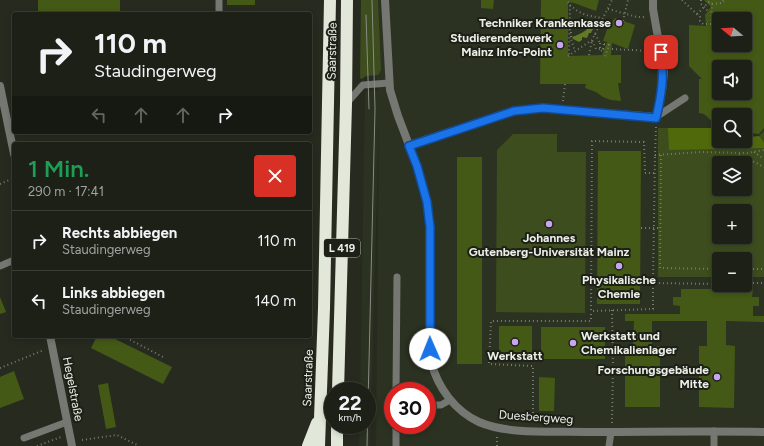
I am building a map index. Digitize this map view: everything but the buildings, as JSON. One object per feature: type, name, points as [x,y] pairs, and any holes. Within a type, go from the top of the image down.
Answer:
[{"type":"highway","name":"Saarstraße","points":[[319,446],[324,301],[330,0]]},
{"type":"highway","name":"Saarstraße","points":[[338,382],[346,104],[347,0]]},
{"type":"highway","points":[[308,446],[320,413]]},
{"type":"highway","points":[[337,434],[337,446]]},
{"type":"street","name":"Duesbergweg","points":[[385,0],[389,83],[393,101],[417,166],[427,202],[430,227],[431,362],[434,374],[450,400],[464,413],[499,429],[611,432],[764,432]]},
{"type":"street","points":[[409,146],[514,111],[543,108],[656,118],[662,91],[664,72],[654,17],[653,0]]},
{"type":"street","points":[[0,86],[12,144]]},
{"type":"street","name":"Hegelstraße","points":[[50,338],[71,444]]},
{"type":"lane","points":[[219,0],[219,12]]},
{"type":"lane","points":[[346,104],[363,85],[389,83]]},
{"type":"lane","points":[[656,118],[685,98]]},
{"type":"lane","points":[[0,266],[12,261]]},
{"type":"lane","points":[[396,382],[397,277]]},
{"type":"lane","points":[[436,404],[450,400]]},
{"type":"lane","points":[[24,438],[67,422]]},
{"type":"lane","points":[[714,431],[714,446]]},
{"type":"lane","points":[[609,446],[611,432]]},
{"type":"lane","points":[[396,434],[396,446]]},
{"type":"path","points":[[590,55],[592,40],[612,0]]},
{"type":"path","points":[[623,21],[628,0]]},
{"type":"path","points":[[682,0],[700,17],[700,21],[703,24],[711,24],[712,4]]},
{"type":"path","points":[[701,0],[701,4],[708,11]]},
{"type":"path","points":[[697,14],[709,2],[712,4],[722,3],[724,0]]},
{"type":"path","points":[[568,2],[578,12],[588,16],[603,18]]},
{"type":"path","points":[[570,5],[568,55],[592,40]]},
{"type":"path","points":[[608,9],[638,17],[654,17]]},
{"type":"path","points":[[566,28],[571,29],[571,39],[575,51]]},
{"type":"path","points":[[595,34],[600,43],[601,50],[603,50],[604,44],[609,44],[605,57]]},
{"type":"path","points":[[592,40],[596,49],[604,49]]},
{"type":"path","points":[[612,49],[661,52]]},
{"type":"path","points":[[562,110],[565,84]]},
{"type":"path","points":[[591,311],[653,309],[654,155],[656,118]]},
{"type":"path","points":[[533,431],[533,366],[490,364],[491,321],[591,321],[592,141],[644,142],[645,173],[654,172]]},
{"type":"path","points":[[654,155],[701,152],[737,153],[764,150]]},
{"type":"path","points":[[754,152],[764,159]]},
{"type":"path","points":[[737,153],[764,167]]},
{"type":"path","points":[[661,155],[660,268],[712,269]]},
{"type":"path","points":[[0,184],[12,179]]},
{"type":"path","points":[[641,228],[661,228]]},
{"type":"path","points":[[752,269],[764,269]]},
{"type":"path","points":[[653,283],[712,284]]},
{"type":"path","points":[[752,283],[764,283]]},
{"type":"path","points":[[611,432],[613,364],[612,310]]},
{"type":"path","points":[[127,338],[163,357]]},
{"type":"path","points":[[0,368],[52,347]]},
{"type":"path","points":[[37,446],[69,434]]},
{"type":"path","points":[[71,444],[117,435],[139,446]]},
{"type":"path","points":[[496,442],[497,446]]},
{"type":"shaded area","points":[[361,0],[378,0],[381,70],[378,75],[366,76],[362,79],[360,78]]},
{"type":"shaded area","name":"Johannes Gutenberg-Universität Mainz","points":[[365,0],[764,0],[764,446],[376,446],[379,122],[372,382],[360,382],[365,92],[369,90],[379,91],[376,75],[366,76]]},
{"type":"shaded area","points":[[594,21],[596,24],[595,29],[589,33],[587,38],[582,37],[582,40],[579,42],[573,39],[572,37],[585,31]]},
{"type":"shaded area","points":[[658,128],[712,128],[712,148],[752,148],[752,137],[759,136],[764,131],[764,277],[752,277],[752,252],[712,252],[712,277],[658,277]]},
{"type":"shaded area","points":[[668,128],[712,128],[712,148],[752,148],[752,137],[759,136],[764,143],[764,148],[669,150]]},
{"type":"shaded area","points":[[513,134],[557,134],[557,152],[586,152],[585,313],[496,312],[497,150]]},
{"type":"shaded area","name":"Johannes Gutenberg-Universität Mainz","points":[[360,434],[370,434],[370,446],[359,446]]},
{"type":"tram line","points":[[367,446],[375,109],[372,0]]},
{"type":"tram line","points":[[366,15],[369,109]]},
{"type":"place","name":"Techniker Krankenkasse","points":[[619,23]]},
{"type":"place","name":"Studierendenwerk Mainz Info-Point","points":[[560,45]]},
{"type":"place","name":"Johannes Gutenberg-Universität Mainz","points":[[549,224]]},
{"type":"place","name":"Physikalische Chemie","points":[[619,266]]},
{"type":"place","name":"Werkstatt","points":[[515,342]]},
{"type":"place","name":"Werkstatt und Chemikalienlager","points":[[573,343]]},
{"type":"place","name":"Forschungsgebäude Mitte","points":[[717,377]]},
{"type":"route","points":[[430,349],[430,227],[427,202],[417,166],[409,146],[514,111],[528,109],[543,108],[656,118],[662,91],[664,72],[661,52]]}]
